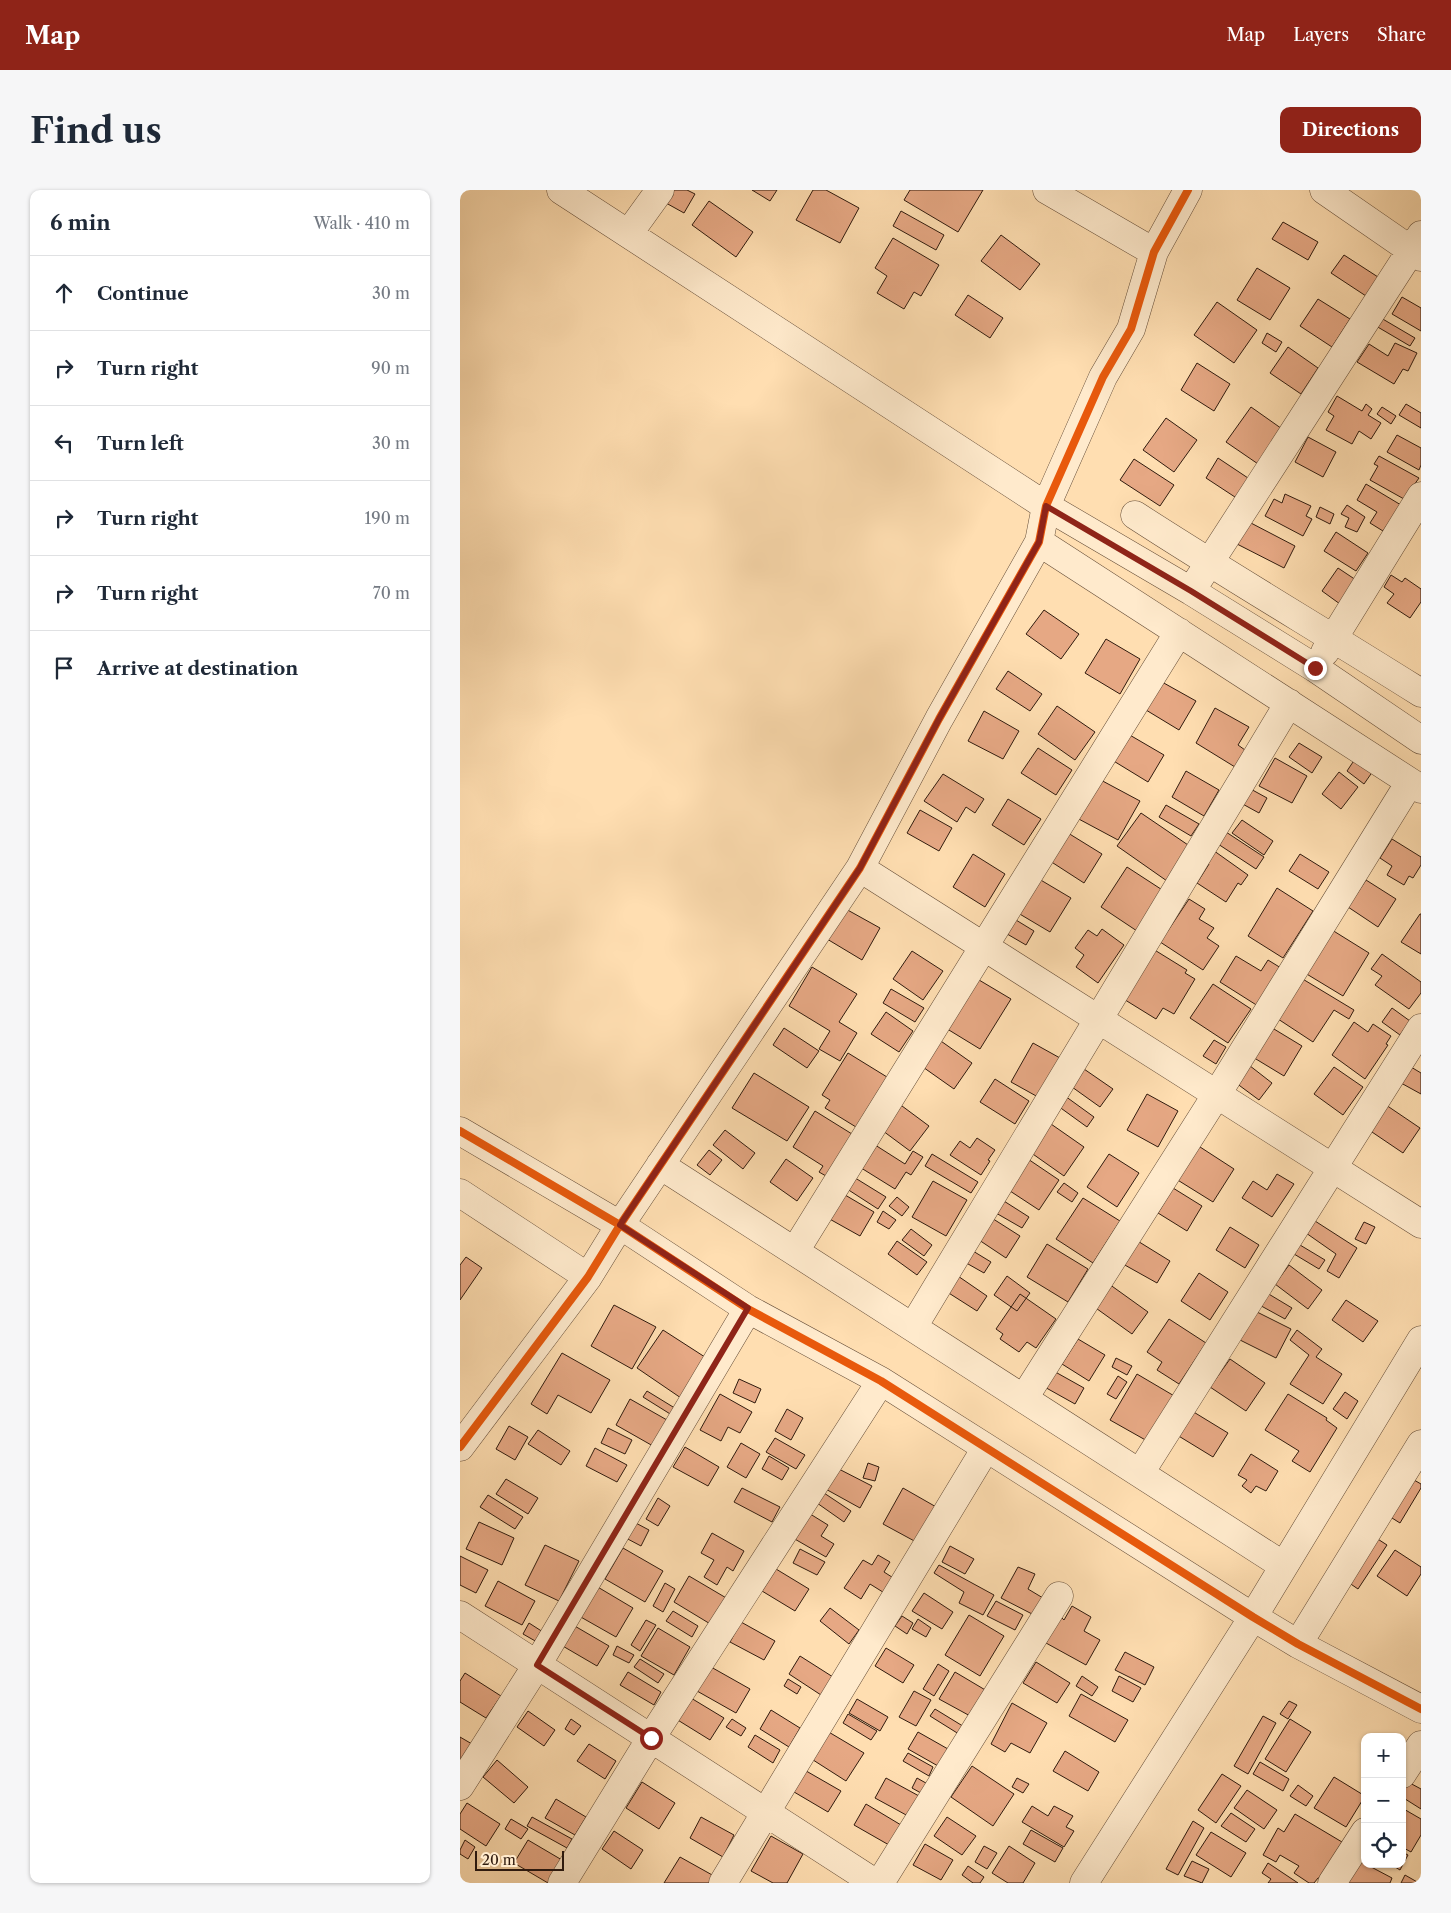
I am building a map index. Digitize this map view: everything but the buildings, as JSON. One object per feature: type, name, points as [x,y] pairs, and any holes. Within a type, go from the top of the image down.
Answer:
[{"type":"street","points":[[561,190],[1046,506],[1191,591],[1315,668],[1421,740]]},
{"type":"street","points":[[629,233],[660,190]]},
{"type":"street","points":[[1047,190],[1154,252]]},
{"type":"street","points":[[465,1432],[588,1277],[620,1225],[860,868],[939,719],[1039,542],[1046,506],[1103,377],[1131,329],[1154,252],[1188,190]]},
{"type":"street","points":[[1191,591],[1418,248],[1324,190]]},
{"type":"street","points":[[1315,668],[1421,496]]},
{"type":"street","points":[[1135,515],[1209,563],[1334,637],[1421,693]]},
{"type":"street","points":[[1024,1398],[1415,785],[1039,542]]},
{"type":"street","points":[[795,1251],[1179,632]]},
{"type":"street","points":[[914,1327],[1289,704]]},
{"type":"street","points":[[860,868],[1421,1224]]},
{"type":"street","points":[[1140,1473],[1421,1028]]},
{"type":"street","points":[[460,1132],[620,1225],[748,1308],[881,1381],[1253,1618],[1421,1709]]},
{"type":"street","points":[[660,1165],[1284,1566]]},
{"type":"street","points":[[460,1193],[588,1277]]},
{"type":"street","points":[[460,1786],[537,1665],[748,1308]]},
{"type":"street","points":[[1084,1883],[1253,1618],[1421,1340]]},
{"type":"street","points":[[562,1883],[651,1738],[881,1381]]},
{"type":"street","points":[[1298,1644],[1421,1444]]},
{"type":"street","points":[[723,1883],[986,1448]]},
{"type":"street","points":[[880,1883],[1059,1596]]},
{"type":"street","points":[[460,1615],[875,1883]]},
{"type":"street","points":[[1406,1768],[1421,1745]]},
{"type":"street","points":[[1332,1883],[1361,1838]]},
{"type":"cycle path","points":[[460,1447],[588,1277],[620,1225],[860,868],[939,719],[1039,542],[1046,506],[1103,377],[1131,329],[1154,252],[1188,190]]},
{"type":"cycle path","points":[[460,1131],[620,1225],[748,1309],[881,1381],[1253,1617],[1298,1644],[1421,1709]]},
{"type":"route","points":[[651,1738],[537,1665],[748,1308],[620,1225],[860,868],[939,719],[1039,542],[1046,506],[1191,591],[1315,668]]}]
